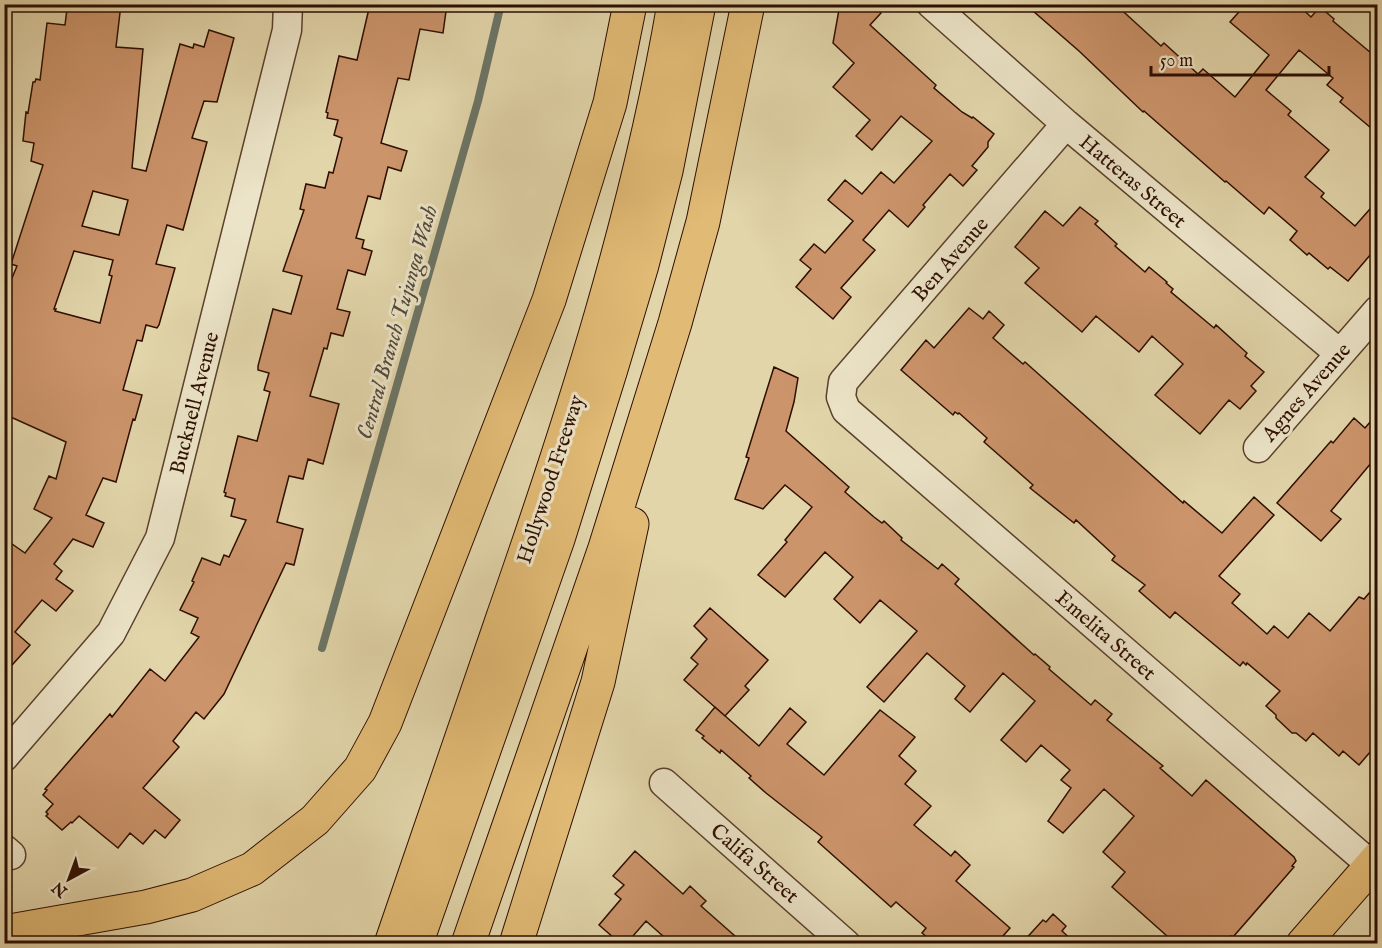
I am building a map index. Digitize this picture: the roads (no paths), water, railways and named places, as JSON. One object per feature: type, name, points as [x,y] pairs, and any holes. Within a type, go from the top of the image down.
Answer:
[{"type":"main road","points":[[4,932],[146,907],[192,895],[252,869],[315,820],[360,768],[385,723],[549,300],[610,103],[630,4]]},
{"type":"main road","name":"Hollywood Freeway","points":[[391,944],[588,363],[650,125],[674,4]]},
{"type":"main road","points":[[416,944],[558,539],[611,369],[642,265],[666,171],[699,4]]},
{"type":"main road","points":[[437,944],[631,373],[674,213],[717,4]]},
{"type":"main road","points":[[468,944],[605,548],[675,323],[703,222],[748,4]]},
{"type":"main road","points":[[516,944],[598,682],[675,323]]},
{"type":"main road","points":[[1303,944],[1375,865]]},
{"type":"street","name":"Bucknell Avenue","points":[[4,757],[111,633],[160,538],[287,30],[288,4]]},
{"type":"street","name":"Hatteras Street","points":[[931,4],[1066,124],[1339,353]]},
{"type":"street","name":"Ben Avenue","points":[[841,397],[843,382],[1066,124]]},
{"type":"street","name":"Agnes Avenue","points":[[1258,448],[1377,310]]},
{"type":"street","name":"Emelita Street","points":[[841,397],[846,410],[1375,865]]},
{"type":"street","name":"Califa Street","points":[[664,783],[846,944]]},
{"type":"waterway","name":"Central Branch Tujunga Wash","points":[[322,648],[478,101],[501,4]]}]
